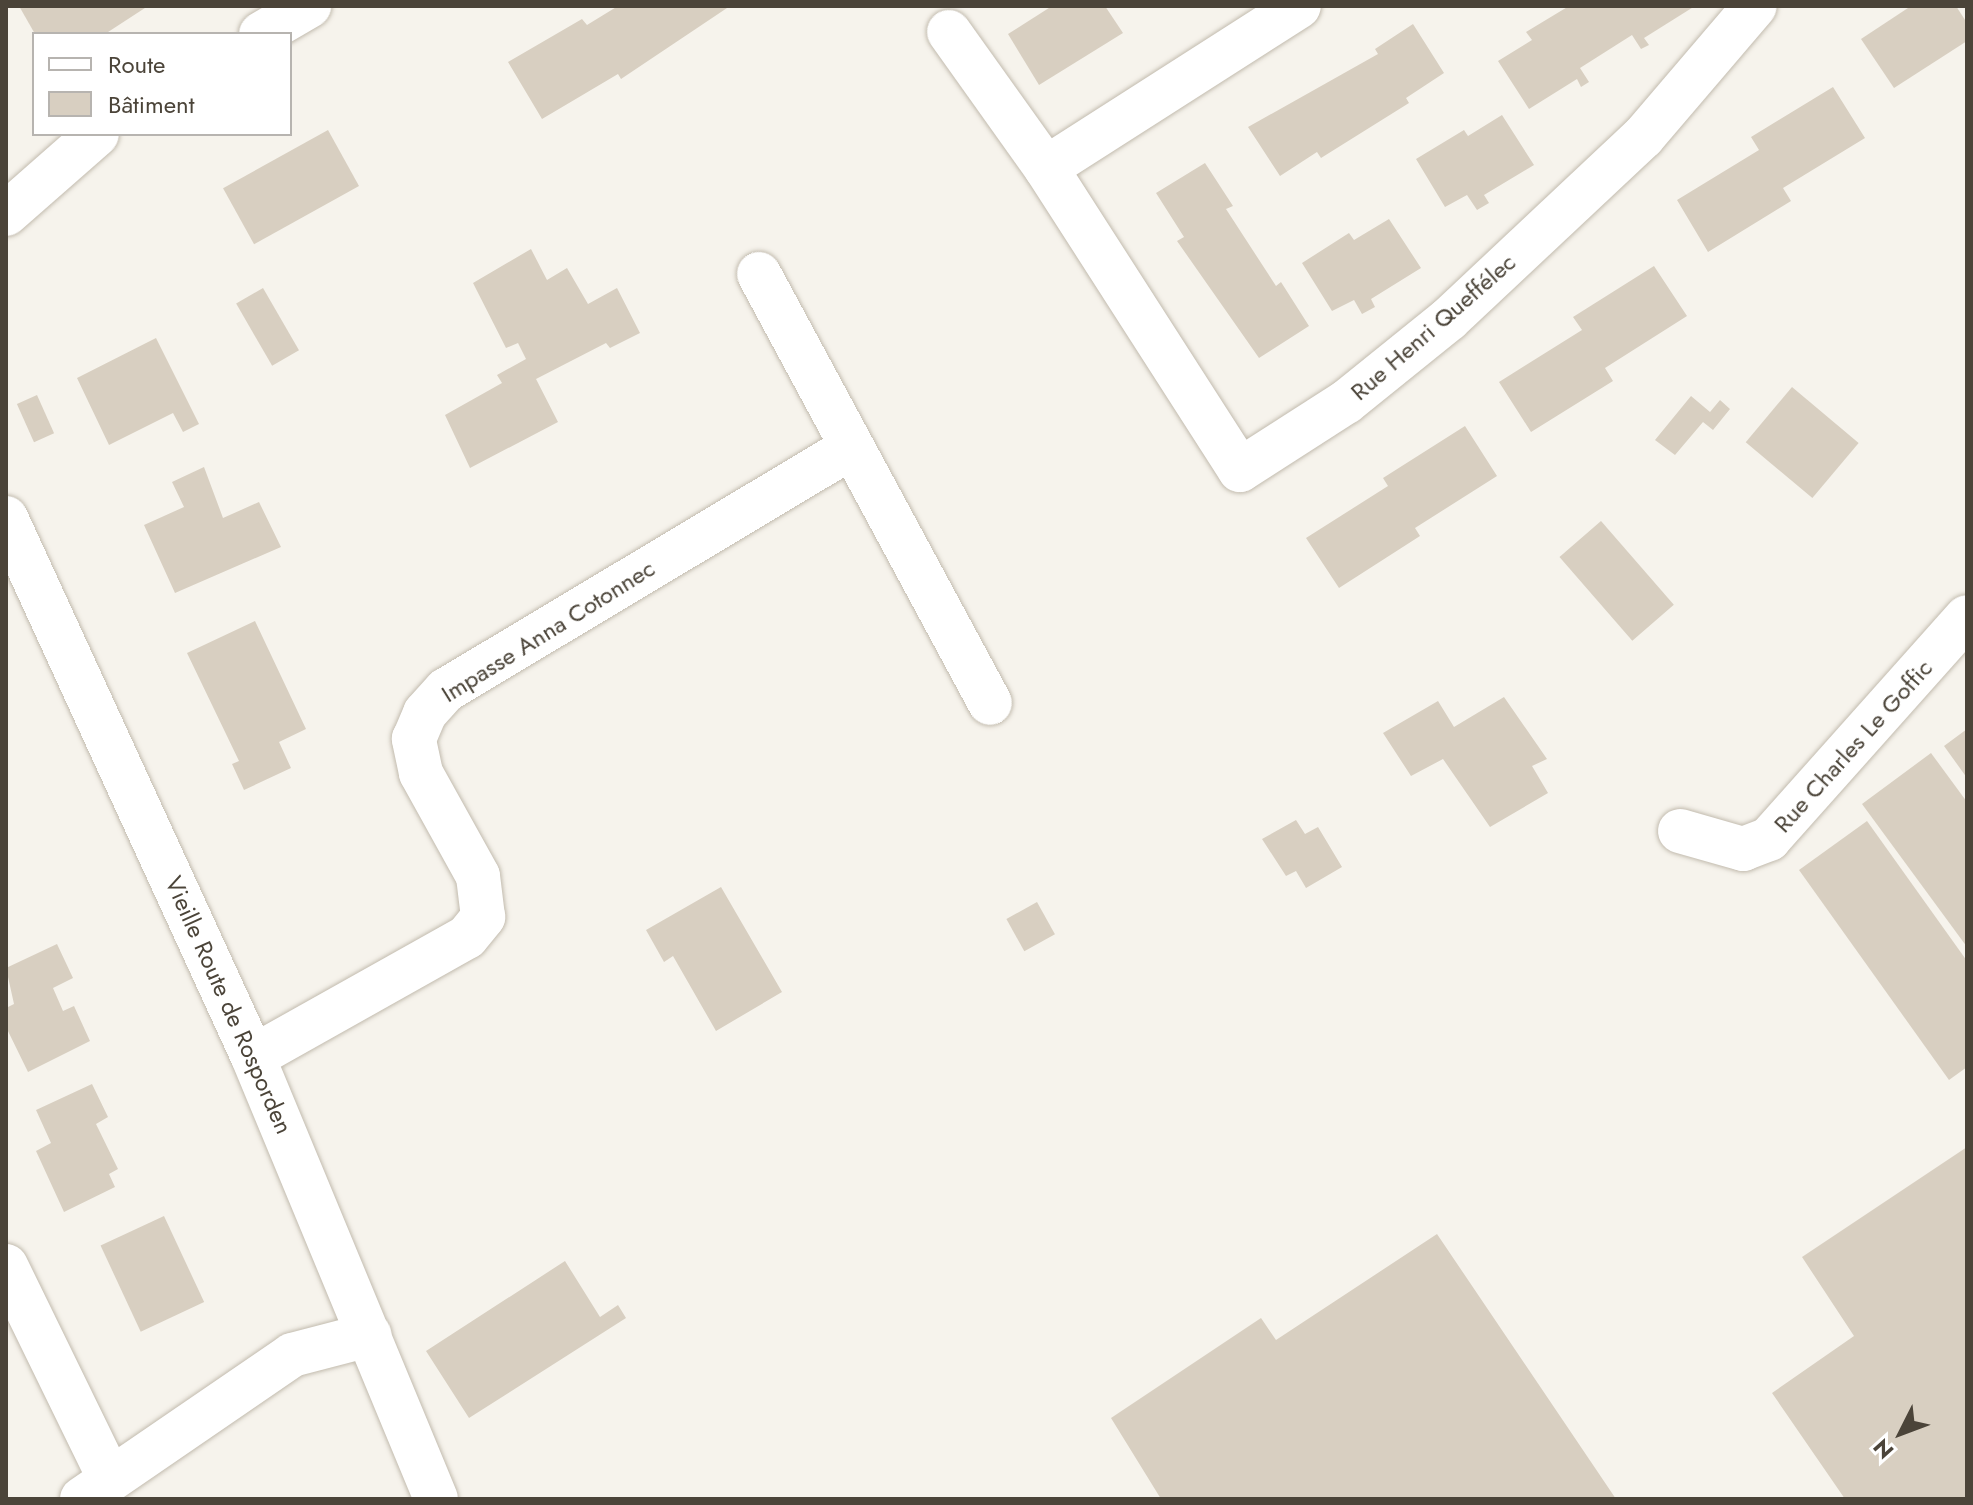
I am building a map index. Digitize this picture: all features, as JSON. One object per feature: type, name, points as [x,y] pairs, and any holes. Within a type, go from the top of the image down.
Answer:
[{"type":"street","points":[[264,32],[309,6]]},
{"type":"street","points":[[1046,168],[1299,6]]},
{"type":"street","name":"Rue Henri Queffélec","points":[[949,32],[1046,168],[1240,470],[1346,402],[1449,319],[1643,137],[1755,6]]},
{"type":"street","points":[[6,214],[95,136]]},
{"type":"street","points":[[759,274],[990,703]]},
{"type":"street","name":"Impasse Anna Cotonnec","points":[[253,1057],[467,937],[483,917],[478,876],[421,773],[414,739],[425,713],[446,690],[850,448]]},
{"type":"street","name":"Vieille Route de Rosporden","points":[[6,518],[253,1057],[436,1499]]},
{"type":"street","name":"Rue Charles Le Goffic","points":[[1680,831],[1743,849],[1769,839],[1967,617]]},
{"type":"street","points":[[6,1266],[96,1489],[292,1355],[369,1335]]},
{"type":"building","points":[[19,6],[148,6],[108,32],[34,32]]},
{"type":"building","points":[[618,6],[730,6],[621,79],[618,74],[542,119],[508,62],[582,19],[587,25]]},
{"type":"building","points":[[1052,6],[1105,6],[1123,33],[1039,85],[1008,34]]},
{"type":"building","points":[[1569,6],[1695,6],[1644,38],[1649,45],[1641,49],[1632,35],[1580,68],[1589,82],[1581,87],[1577,79],[1529,109],[1498,61],[1532,40],[1526,32]]},
{"type":"building","points":[[1911,6],[1956,6],[1967,23],[1967,41],[1894,88],[1861,39]]},
{"type":"building","points":[[1413,24],[1444,73],[1406,98],[1409,103],[1321,158],[1317,152],[1280,176],[1248,127],[1378,54],[1375,49]]},
{"type":"building","points":[[1833,87],[1865,138],[1783,188],[1791,201],[1708,252],[1677,200],[1759,150],[1751,137]]},
{"type":"building","points":[[1502,115],[1534,165],[1484,195],[1489,203],[1477,210],[1467,195],[1445,207],[1416,159],[1464,130],[1468,136]]},
{"type":"building","points":[[328,130],[359,186],[254,244],[223,188]]},
{"type":"building","points":[[1205,163],[1233,206],[1226,209],[1276,286],[1281,282],[1309,326],[1259,358],[1177,241],[1184,237],[1156,193]]},
{"type":"building","points":[[1389,219],[1421,268],[1371,299],[1375,307],[1362,314],[1354,300],[1332,311],[1302,263],[1349,233],[1354,240]]},
{"type":"building","points":[[531,249],[547,280],[567,268],[588,304],[617,288],[640,333],[610,348],[606,343],[536,379],[558,422],[470,468],[445,415],[502,383],[497,375],[526,359],[518,343],[506,348],[473,283]]},
{"type":"building","points":[[1654,266],[1687,316],[1605,368],[1613,381],[1531,432],[1499,382],[1582,330],[1573,317]]},
{"type":"building","points":[[263,288],[299,350],[272,366],[236,304]]},
{"type":"building","points":[[156,338],[199,424],[183,432],[173,413],[109,445],[77,378]]},
{"type":"building","points":[[1792,387],[1859,443],[1812,498],[1746,442]]},
{"type":"building","points":[[37,395],[54,433],[34,442],[17,404]]},
{"type":"building","points":[[1691,396],[1710,412],[1720,400],[1730,409],[1713,430],[1703,422],[1675,455],[1655,440]]},
{"type":"building","points":[[1465,426],[1497,476],[1415,528],[1420,536],[1339,588],[1306,538],[1388,486],[1383,478]]},
{"type":"building","points":[[204,467],[223,518],[259,502],[281,547],[175,593],[144,525],[184,507],[172,482]]},
{"type":"building","points":[[1601,521],[1674,605],[1632,641],[1559,557]]},
{"type":"building","points":[[255,621],[306,729],[279,742],[291,768],[244,790],[232,764],[239,761],[187,653]]},
{"type":"building","points":[[1504,697],[1547,759],[1532,766],[1548,793],[1490,827],[1443,759],[1411,776],[1383,733],[1438,701],[1454,727]]},
{"type":"building","points":[[1967,729],[1967,778],[1944,746]]},
{"type":"building","points":[[1931,753],[1967,802],[1967,947],[1862,804]]},
{"type":"building","points":[[1296,820],[1305,834],[1318,827],[1342,867],[1306,888],[1296,871],[1286,876],[1262,839]]},
{"type":"building","points":[[1867,821],[1967,961],[1967,1067],[1949,1080],[1799,870]]},
{"type":"building","points":[[721,887],[782,992],[716,1031],[673,956],[664,962],[646,930]]},
{"type":"building","points":[[1037,902],[1055,934],[1024,951],[1006,919]]},
{"type":"building","points":[[57,944],[73,978],[53,988],[63,1011],[74,1006],[90,1041],[28,1072],[6,1027],[6,1008],[14,1004],[6,968]]},
{"type":"building","points":[[92,1084],[108,1117],[96,1124],[118,1169],[109,1174],[115,1187],[64,1212],[36,1151],[51,1143],[36,1110]]},
{"type":"building","points":[[1967,1147],[1967,1499],[1845,1499],[1772,1393],[1854,1336],[1802,1257]]},
{"type":"building","points":[[164,1216],[204,1302],[141,1332],[101,1246]]},
{"type":"building","points":[[1437,1234],[1616,1499],[1161,1499],[1111,1418],[1261,1318],[1276,1340]]},
{"type":"building","points":[[565,1261],[600,1317],[618,1305],[626,1318],[469,1418],[426,1351]]}]
